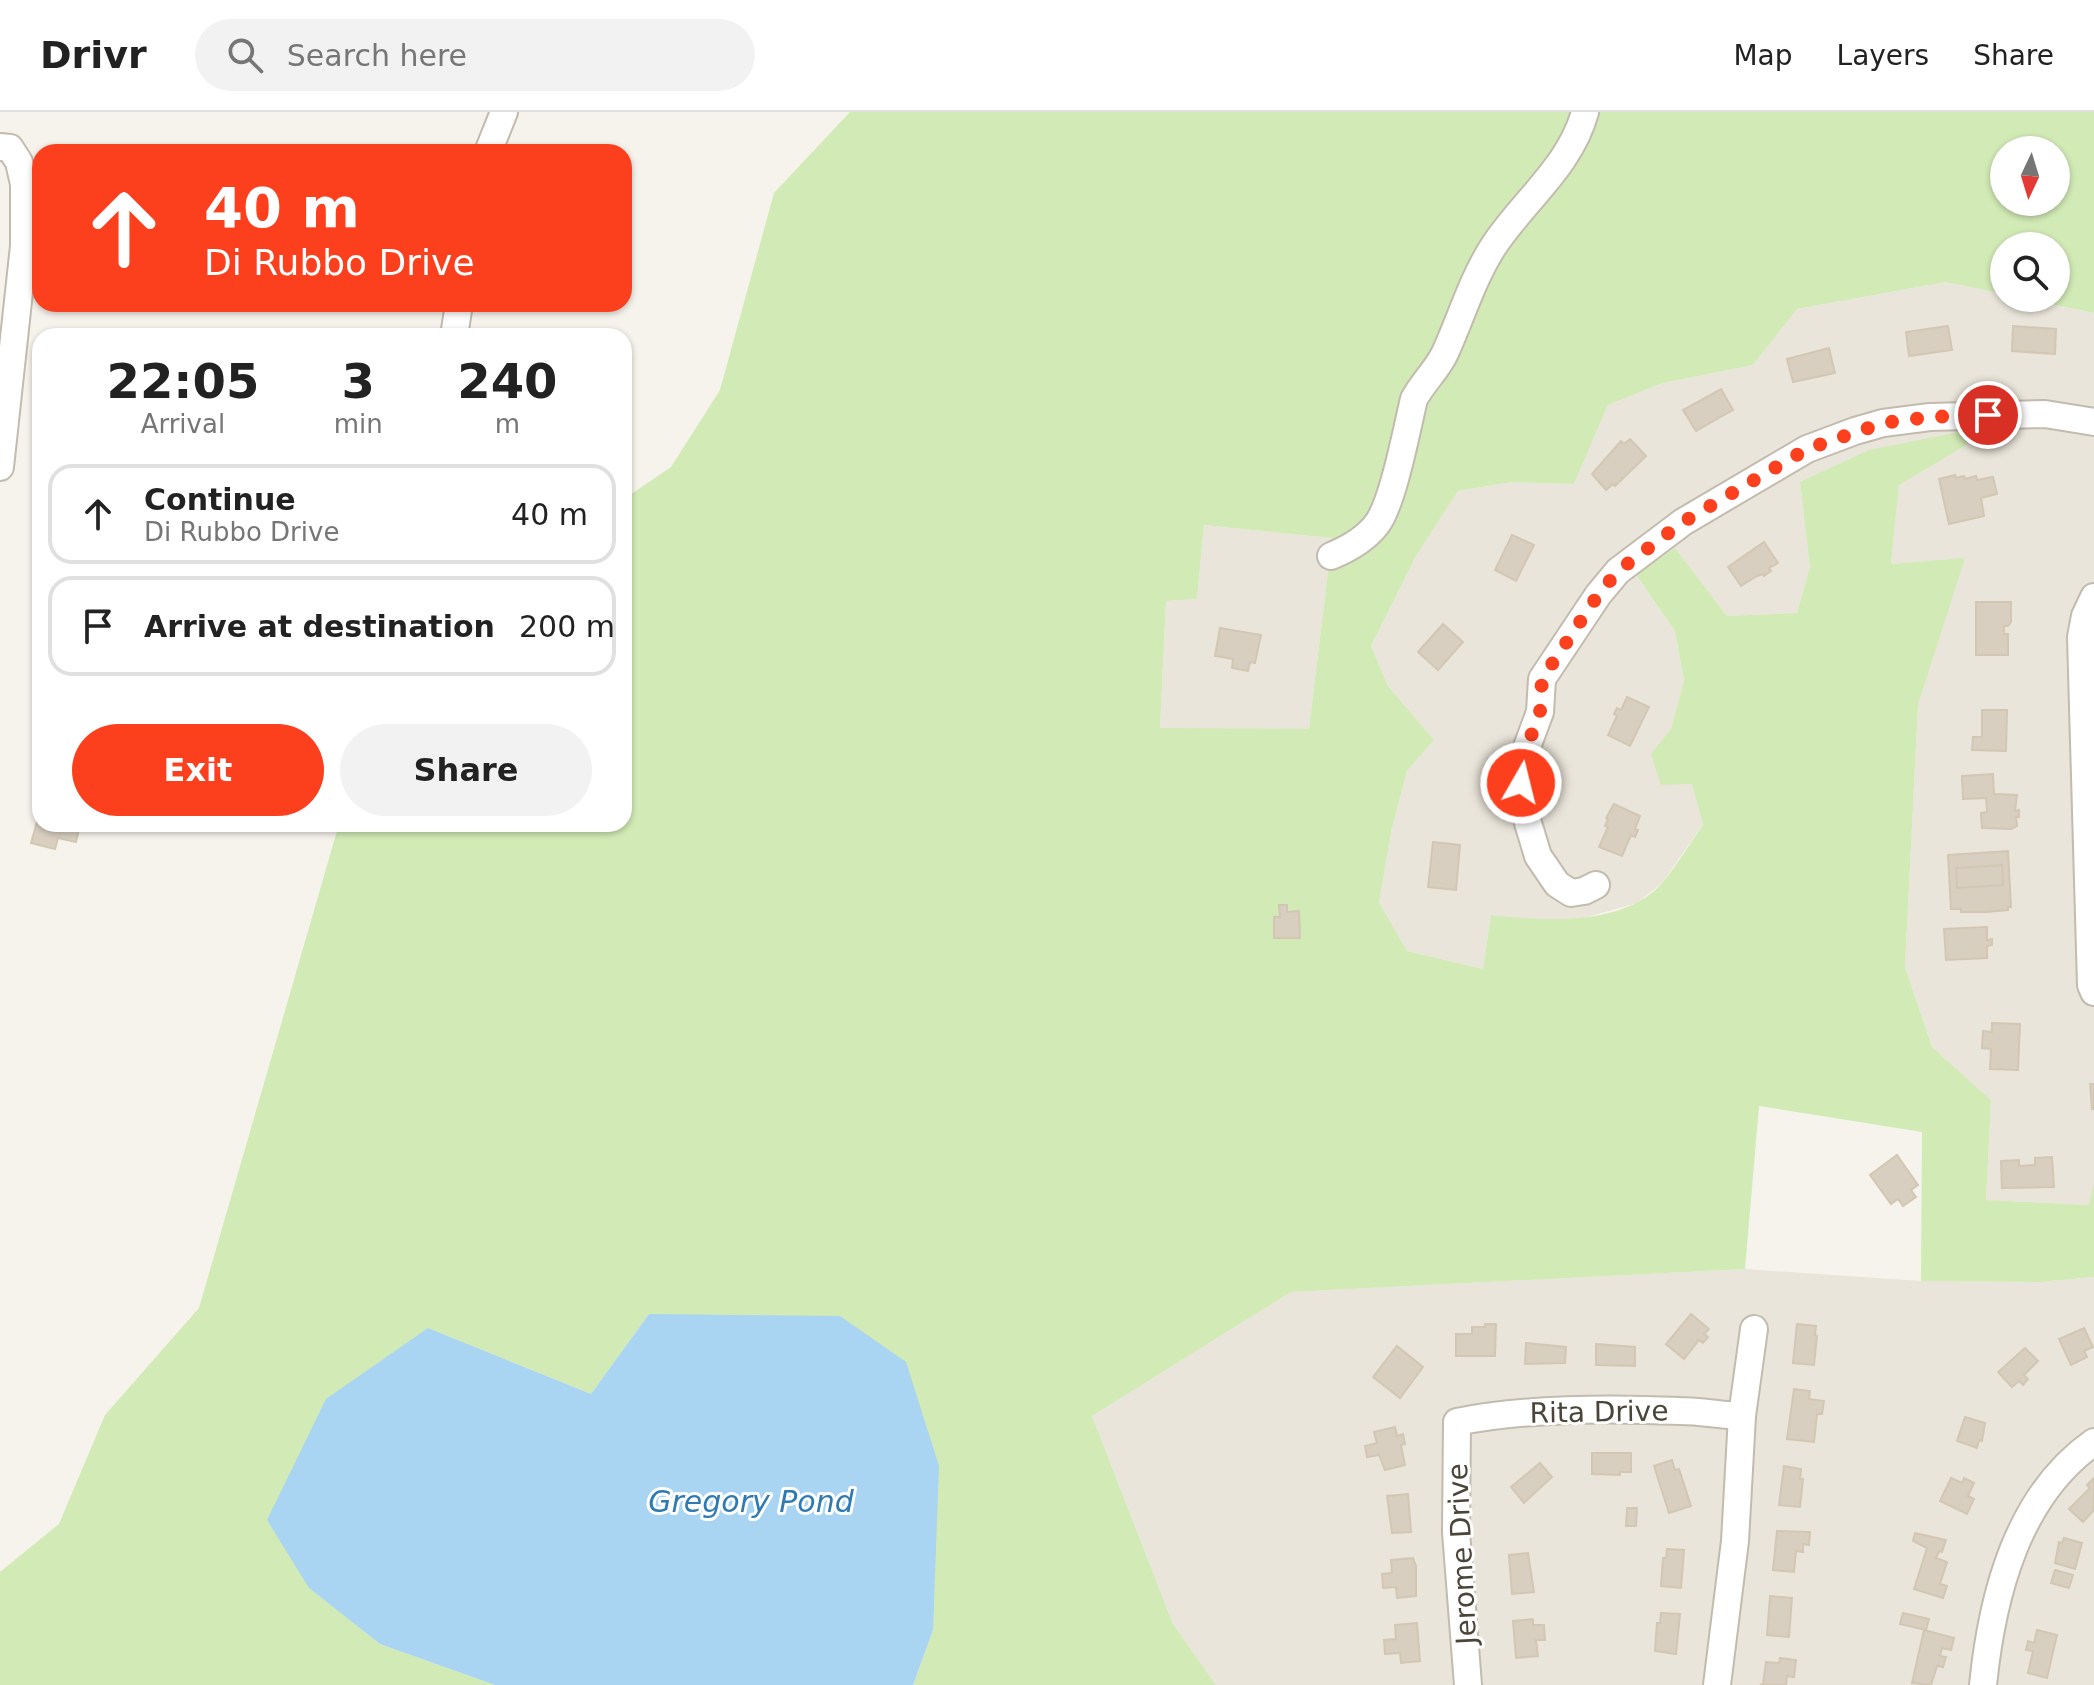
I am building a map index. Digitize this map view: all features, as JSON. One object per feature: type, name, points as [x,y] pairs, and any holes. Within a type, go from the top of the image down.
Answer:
[{"type":"street","points":[[491,144],[504,112]]},
{"type":"street","points":[[1331,556],[1363,539],[1378,523],[1387,505],[1414,399],[1443,357],[1492,248],[1561,164],[1574,143],[1585,112]]},
{"type":"street","points":[[0,467],[24,246],[24,184],[19,162],[5,148]]},
{"type":"street","points":[[1596,885],[1571,893],[1557,884],[1546,871],[1528,823],[1521,763],[1540,712],[1542,679],[1598,595],[1618,571],[1683,522],[1807,449],[1869,427],[1930,417],[2045,414],[2094,422]]},
{"type":"street","points":[[2094,597],[2085,616],[2081,637],[2091,985],[2094,992]]},
{"type":"street","points":[[1717,1685],[1735,1541],[1742,1416],[1754,1329]]},
{"type":"street","name":"Rita Drive","points":[[1457,1422],[1485,1416],[1540,1412],[1682,1411],[1742,1416]]},
{"type":"street","name":"Jerome Drive","points":[[1457,1422],[1456,1532],[1468,1685]]},
{"type":"street","points":[[1983,1685],[1999,1590],[2019,1537],[2052,1478],[2094,1442]]},
{"type":"shaded area","points":[[1946,282],[1990,291],[1990,312],[2070,312],[2070,308],[2094,313],[2094,1182],[2090,1205],[1986,1200],[1991,1100],[1932,1047],[1905,967],[1918,705],[1964,559],[1891,564],[1899,484],[1970,442],[1800,482],[1810,569],[1797,613],[1727,616],[1675,548],[1636,576],[1675,631],[1684,681],[1671,729],[1692,783],[1703,824],[1662,883],[1637,903],[1577,920],[1532,920],[1491,915],[1483,969],[1407,951],[1379,902],[1392,828],[1407,771],[1434,740],[1388,686],[1371,646],[1417,554],[1458,491],[1512,482],[1574,484],[1608,405],[1663,383],[1753,365],[1797,309]]},
{"type":"shaded area","points":[[1204,525],[1332,538],[1309,729],[1160,729],[1166,601],[1197,599]]},
{"type":"shaded area","points":[[1745,1269],[1921,1281],[2040,1282],[2094,1277],[2094,1685],[1216,1685],[1173,1624],[1092,1416],[1291,1292]]},
{"type":"green space","points":[[850,112],[2094,112],[2094,313],[2070,308],[2070,232],[1990,232],[1990,291],[1946,282],[1797,309],[1753,365],[1663,383],[1608,405],[1574,484],[1512,482],[1458,491],[1417,554],[1371,646],[1388,686],[1434,740],[1407,771],[1392,828],[1379,902],[1407,951],[1483,969],[1491,915],[1535,919],[1583,918],[1628,907],[1647,897],[1663,882],[1703,825],[1692,784],[1661,785],[1651,754],[1671,729],[1684,681],[1675,631],[1636,575],[1675,548],[1727,616],[1797,613],[1810,568],[1800,482],[1869,450],[1969,430],[1971,442],[1899,485],[1891,564],[1965,558],[1918,705],[1905,967],[1932,1047],[1991,1100],[1986,1200],[2089,1205],[2094,1182],[2094,1277],[2040,1282],[1921,1281],[1922,1132],[1759,1106],[1745,1269],[1291,1292],[1092,1416],[1173,1624],[1216,1685],[913,1685],[933,1630],[649,1314],[591,1394],[428,1328],[309,1588],[380,1644],[495,1685],[0,1685],[0,1572],[59,1524],[105,1415],[199,1308],[337,832],[632,832],[632,494],[671,467],[720,390],[774,193]],"holes":[[[1204,525],[1332,538],[1309,729],[1160,728],[1166,601],[1197,599]]]},
{"type":"water","name":"Gregory Pond","points":[[649,1314],[840,1316],[906,1362],[939,1466],[933,1630],[913,1685],[495,1685],[380,1644],[309,1588],[267,1520],[326,1399],[428,1328],[591,1394]]},
{"type":"building","points":[[1948,326],[1952,350],[1909,356],[1906,332]]},
{"type":"building","points":[[2013,326],[2056,329],[2055,354],[2012,351]]},
{"type":"building","points":[[1829,348],[1835,373],[1793,382],[1787,359]]},
{"type":"building","points":[[1721,389],[1733,410],[1696,431],[1683,410]]},
{"type":"building","points":[[1630,439],[1646,456],[1615,486],[1613,484],[1606,490],[1592,474],[1621,441],[1624,444]]},
{"type":"building","points":[[1955,475],[1956,478],[1964,476],[1965,479],[1976,476],[1977,480],[1993,477],[1997,494],[1981,498],[1984,516],[1949,524],[1939,479]]},
{"type":"building","points":[[1512,535],[1534,545],[1516,581],[1495,570]]},
{"type":"building","points":[[1764,542],[1778,563],[1769,568],[1771,571],[1764,576],[1757,576],[1741,586],[1728,567]]},
{"type":"building","points":[[1976,602],[2011,602],[2011,622],[2004,626],[2004,634],[2008,634],[2008,655],[1976,655]]},
{"type":"building","points":[[1443,624],[1463,642],[1438,670],[1418,652]]},
{"type":"building","points":[[1220,628],[1261,635],[1255,663],[1250,662],[1248,671],[1232,668],[1233,659],[1215,656]]},
{"type":"building","points":[[1627,697],[1649,707],[1630,746],[1608,735],[1617,716],[1614,714],[1617,708],[1621,710]]},
{"type":"building","points":[[1982,710],[2007,710],[2006,751],[1972,750],[1973,737],[1982,737]]},
{"type":"building","points":[[1993,774],[1994,794],[2017,795],[2015,811],[2019,810],[2019,817],[2016,817],[2017,826],[2011,829],[1982,828],[1981,813],[1987,812],[1986,798],[1963,799],[1962,776]]},
{"type":"building","points":[[1614,804],[1640,816],[1635,837],[1631,835],[1622,856],[1599,847],[1608,827],[1605,826],[1606,818]]},
{"type":"building","points":[[34,832],[78,832],[76,842],[58,838],[55,849],[31,843]]},
{"type":"building","points":[[1433,842],[1460,845],[1456,890],[1428,887]]},
{"type":"building","points":[[2008,851],[2011,907],[1987,912],[1951,909],[1948,855]]},
{"type":"building","points":[[2002,865],[2003,885],[1957,888],[1956,868]]},
{"type":"building","points":[[1279,905],[1287,905],[1287,912],[1299,911],[1300,938],[1274,938],[1274,917],[1280,917]]},
{"type":"building","points":[[1987,927],[1987,940],[1992,939],[1992,945],[1987,946],[1987,958],[1946,960],[1944,929]]},
{"type":"building","points":[[1992,1023],[2020,1024],[2018,1070],[1990,1069],[1991,1049],[1982,1048],[1983,1031],[1992,1032]]},
{"type":"building","points":[[2090,1084],[2094,1084],[2094,1109],[2092,1109]]},
{"type":"building","points":[[1897,1155],[1918,1185],[1911,1190],[1916,1197],[1903,1206],[1898,1199],[1891,1204],[1870,1175]]},
{"type":"building","points":[[2052,1157],[2054,1187],[2002,1188],[2001,1161],[2019,1160],[2019,1166],[2035,1165],[2035,1158]]},
{"type":"building","points":[[1691,1314],[1709,1329],[1704,1334],[1708,1337],[1703,1343],[1699,1340],[1684,1359],[1666,1344]]},
{"type":"building","points":[[1485,1324],[1496,1324],[1495,1356],[1456,1356],[1456,1334],[1472,1334],[1472,1327],[1485,1327]]},
{"type":"building","points":[[1797,1324],[1816,1326],[1814,1365],[1793,1363]]},
{"type":"building","points":[[2084,1328],[2093,1347],[2084,1351],[2087,1357],[2071,1365],[2059,1339]]},
{"type":"building","points":[[1526,1343],[1566,1347],[1565,1363],[1525,1364]]},
{"type":"building","points":[[1596,1344],[1635,1347],[1635,1366],[1596,1365]]},
{"type":"building","points":[[1397,1346],[1423,1367],[1400,1398],[1373,1377]]},
{"type":"building","points":[[2025,1348],[2038,1361],[2024,1375],[2028,1379],[2023,1385],[2019,1381],[2012,1387],[1998,1372]]},
{"type":"building","points":[[1794,1389],[1810,1391],[1809,1399],[1824,1401],[1822,1414],[1817,1414],[1814,1442],[1787,1439]]},
{"type":"building","points":[[1965,1417],[1985,1423],[1982,1441],[1979,1440],[1977,1448],[1957,1441]]},
{"type":"building","points":[[1395,1427],[1397,1436],[1403,1434],[1405,1444],[1401,1445],[1405,1465],[1385,1470],[1379,1455],[1367,1457],[1365,1446],[1377,1443],[1374,1432]]},
{"type":"building","points":[[1592,1453],[1631,1453],[1631,1472],[1620,1472],[1620,1475],[1592,1474]]},
{"type":"building","points":[[1672,1460],[1675,1470],[1679,1469],[1691,1506],[1669,1513],[1654,1466]]},
{"type":"building","points":[[1540,1463],[1552,1477],[1524,1503],[1511,1487]]},
{"type":"building","points":[[1784,1466],[1801,1469],[1800,1507],[1779,1505]]},
{"type":"building","points":[[1951,1478],[1962,1483],[1964,1478],[1974,1483],[1968,1496],[1974,1499],[1967,1514],[1940,1501]]},
{"type":"building","points":[[2094,1478],[2094,1510],[2083,1522],[2069,1509],[2090,1488],[2087,1485]]},
{"type":"building","points":[[1408,1494],[1411,1532],[1392,1533],[1387,1496]]},
{"type":"building","points":[[1627,1508],[1637,1508],[1636,1526],[1626,1526]]},
{"type":"building","points":[[1777,1531],[1810,1532],[1809,1545],[1803,1544],[1803,1552],[1796,1551],[1794,1572],[1773,1570]]},
{"type":"building","points":[[1915,1533],[1946,1540],[1936,1558],[1947,1562],[1940,1584],[1947,1586],[1943,1598],[1914,1589],[1927,1548],[1913,1541]]},
{"type":"building","points":[[2064,1538],[2082,1543],[2075,1569],[2055,1563],[2059,1542],[2062,1543]]},
{"type":"building","points":[[1667,1549],[1684,1550],[1681,1588],[1661,1586],[1663,1558],[1666,1558]]},
{"type":"building","points":[[1528,1553],[1534,1592],[1512,1594],[1509,1555]]},
{"type":"building","points":[[1413,1558],[1416,1596],[1397,1598],[1396,1587],[1383,1588],[1382,1574],[1392,1573],[1391,1560]]},
{"type":"building","points":[[2055,1570],[2073,1575],[2069,1588],[2051,1583]]},
{"type":"building","points":[[1770,1596],[1792,1598],[1789,1637],[1767,1635]]},
{"type":"building","points":[[1661,1613],[1680,1614],[1676,1654],[1655,1651]]},
{"type":"building","points":[[1903,1613],[1929,1619],[1926,1630],[1900,1624]]},
{"type":"building","points":[[1533,1619],[1533,1625],[1544,1625],[1545,1640],[1536,1640],[1538,1656],[1516,1658],[1513,1621]]},
{"type":"building","points":[[1417,1623],[1420,1661],[1401,1663],[1400,1653],[1385,1654],[1384,1640],[1396,1639],[1395,1625]]},
{"type":"building","points":[[1924,1630],[1954,1638],[1951,1650],[1942,1648],[1940,1656],[1946,1657],[1943,1667],[1937,1666],[1931,1685],[1912,1683]]},
{"type":"building","points":[[2037,1630],[2057,1635],[2047,1678],[2028,1673],[2033,1651],[2026,1650],[2028,1641],[2034,1643]]},
{"type":"building","points":[[1780,1658],[1796,1660],[1794,1677],[1787,1676],[1786,1685],[1760,1685],[1763,1684],[1766,1662],[1779,1663]]},
{"type":"route","points":[[1521,783],[1521,763],[1540,712],[1542,679],[1598,595],[1618,571],[1683,522],[1807,449],[1883,423],[1930,417],[1988,415]]}]
